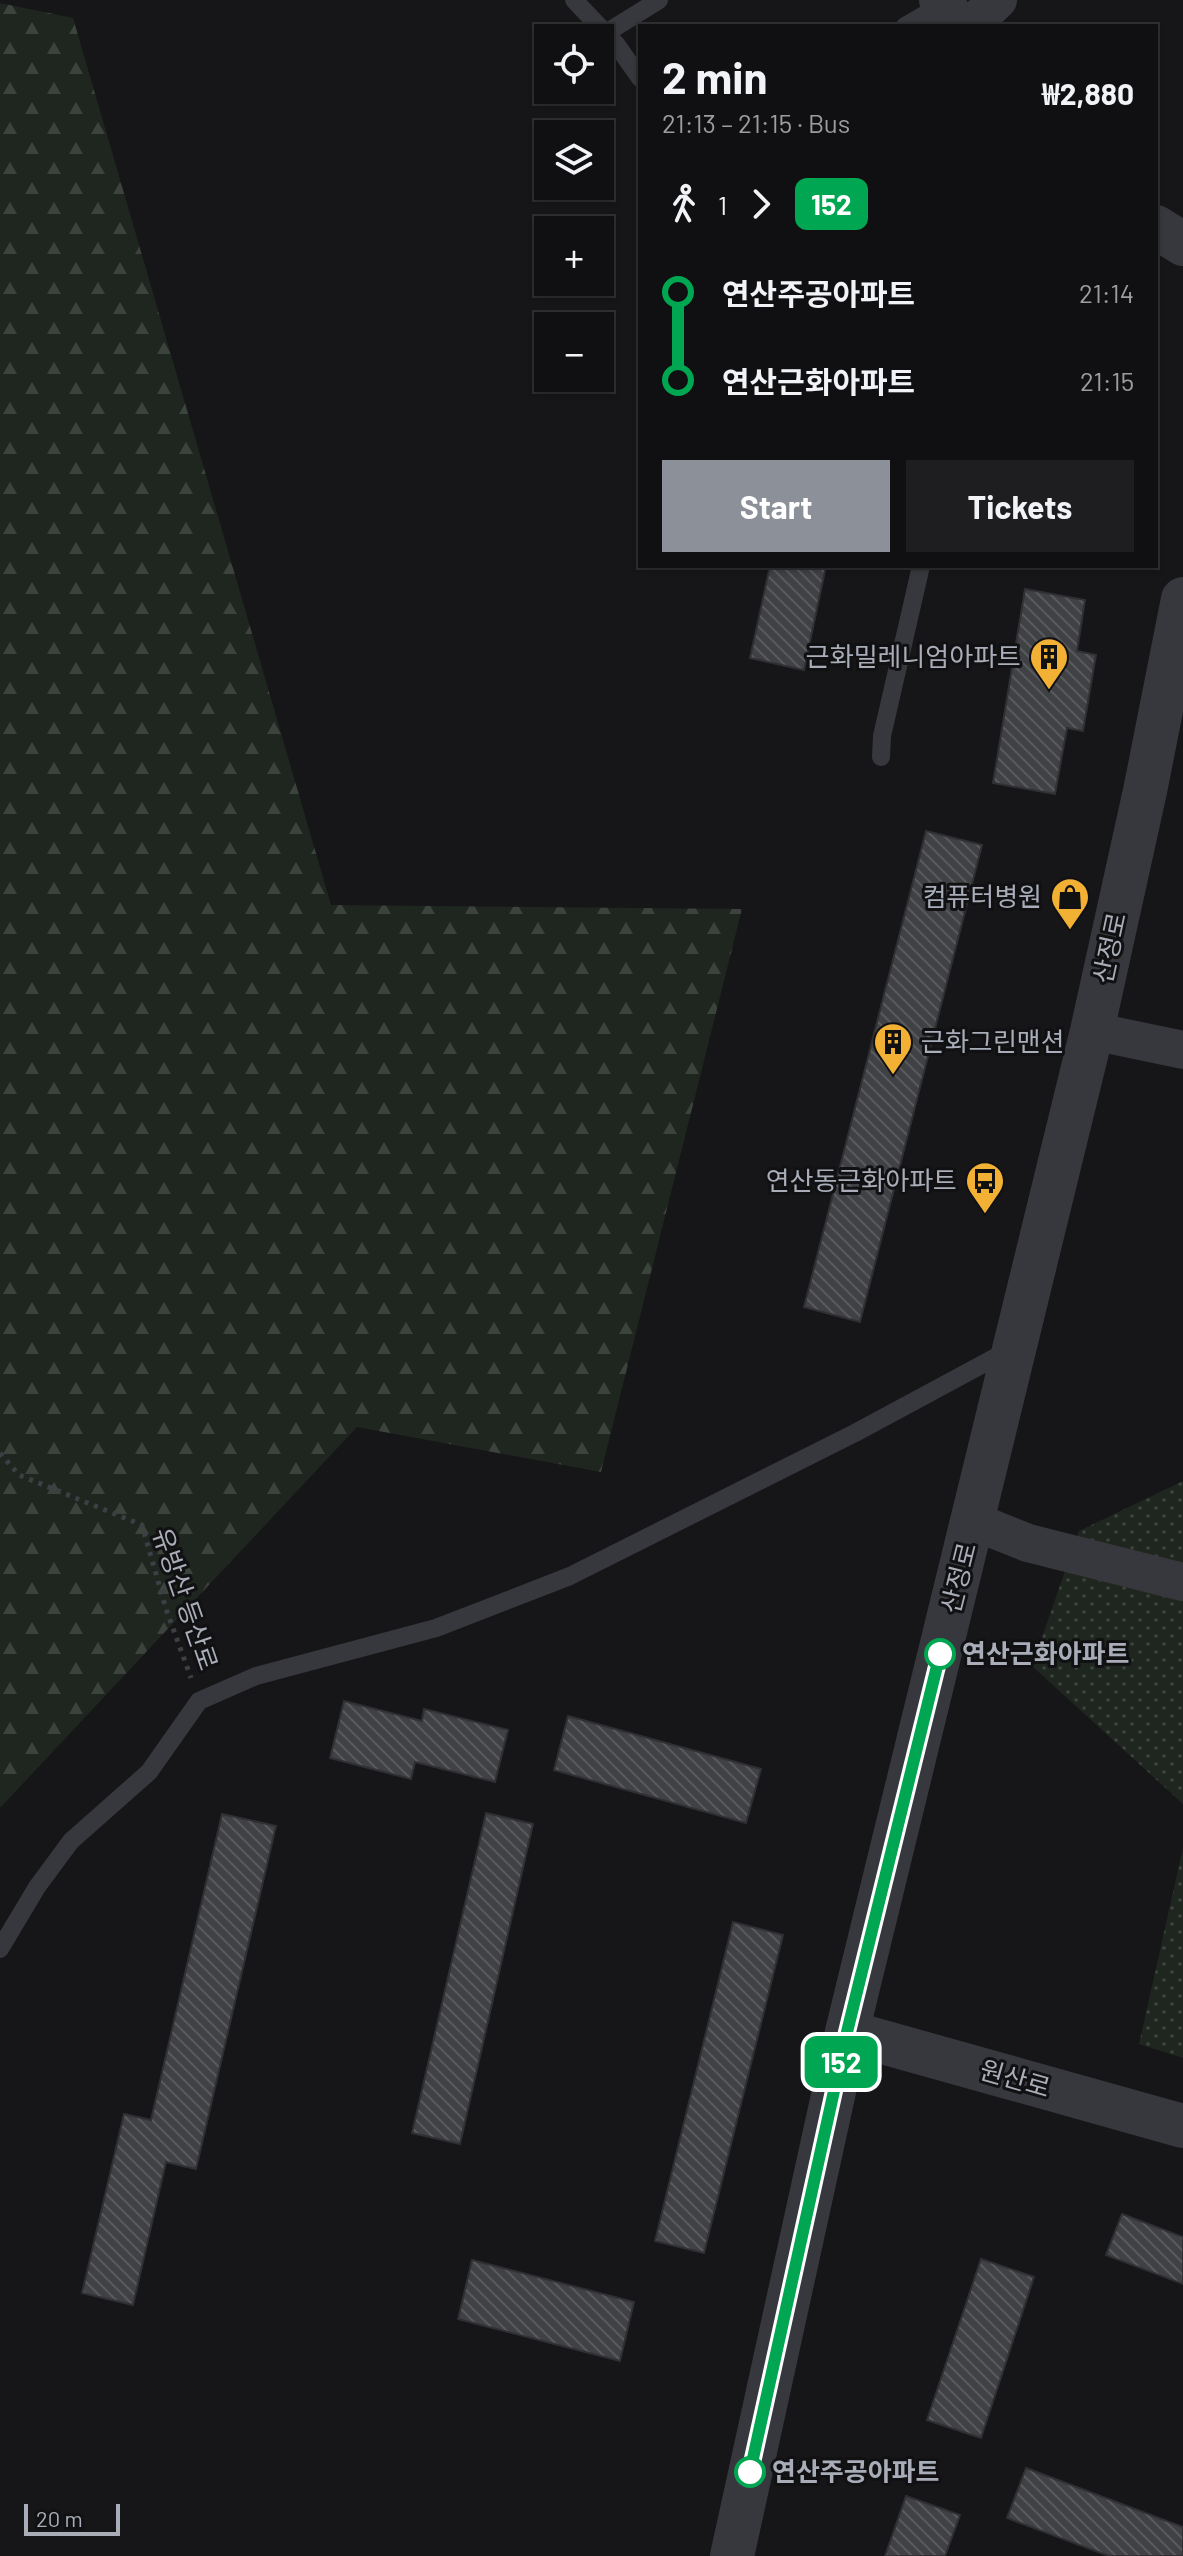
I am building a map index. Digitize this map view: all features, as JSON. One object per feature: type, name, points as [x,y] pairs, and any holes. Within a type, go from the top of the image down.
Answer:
[{"type":"street","points":[[953,14],[998,0]]},
{"type":"street","points":[[1158,228],[1183,244]]},
{"type":"street","name":"산정로","points":[[732,2556],[847,2032],[1092,1031],[1183,599]]},
{"type":"street","points":[[1092,1031],[1183,1050]]},
{"type":"street","points":[[973,1521],[1028,1543],[1183,1582]]},
{"type":"street","name":"원산로","points":[[847,2032],[1183,2126]]},
{"type":"lane","points":[[574,0],[597,24]]},
{"type":"lane","points":[[614,28],[659,0]]},
{"type":"lane","points":[[913,24],[953,14]]},
{"type":"lane","points":[[614,44],[638,75]]},
{"type":"lane","points":[[881,757],[882,736],[921,568]]},
{"type":"lane","points":[[0,1949],[37,1887],[71,1841],[149,1772],[199,1701],[256,1676],[436,1628],[570,1576],[855,1433],[1015,1347]]},
{"type":"path","name":"유방산 등산로","points":[[0,1453],[19,1475],[142,1525],[166,1609],[199,1701]]},
{"type":"green space","points":[[0,3],[73,18],[331,905],[742,909],[601,1472],[357,1427],[0,1808]]},
{"type":"green space","points":[[1183,1481],[1183,1804],[1032,1666],[1079,1531]]},
{"type":"green space","points":[[1183,1848],[1183,2058],[1139,2044]]},
{"type":"building","points":[[770,568],[826,568],[804,670],[750,658]]},
{"type":"building","name":"근화밀레니엄아파트","points":[[1025,589],[1085,600],[1077,651],[1096,655],[1083,731],[1067,728],[1055,794],[993,783]]},
{"type":"building","name":"근화그린맨션","points":[[926,831],[982,845],[860,1322],[804,1307]]},
{"type":"building","points":[[344,1701],[422,1721],[424,1709],[508,1730],[495,1782],[415,1762],[411,1779],[330,1758]]},
{"type":"building","points":[[568,1716],[761,1769],[746,1823],[554,1770]]},
{"type":"building","points":[[486,1813],[533,1824],[460,2144],[412,2133]]},
{"type":"building","points":[[222,1814],[276,1826],[196,2169],[166,2162],[133,2305],[82,2293],[124,2114],[151,2120]]},
{"type":"building","points":[[733,1922],[783,1935],[704,2253],[655,2241]]},
{"type":"building","points":[[1122,2214],[1183,2237],[1183,2284],[1106,2255]]},
{"type":"building","points":[[981,2259],[1034,2277],[981,2438],[927,2420]]},
{"type":"building","points":[[472,2260],[634,2302],[620,2361],[458,2319]]},
{"type":"building","points":[[1026,2468],[1183,2527],[1183,2556],[1109,2556],[1007,2518]]},
{"type":"building","points":[[906,2496],[960,2515],[945,2556],[885,2556]]},
{"type":"bus line","name":"152","points":[[750,2472],[847,2032],[940,1654]]},
{"type":"place","name":"근화밀레니엄아파트","points":[[1049,691]]},
{"type":"place","name":"컴퓨터병원","points":[[1070,931]]},
{"type":"place","name":"근화그린맨션","points":[[893,1076]]},
{"type":"place","name":"연산동근화아파트","points":[[985,1215]]},
{"type":"place","name":"연산근화아파트","points":[[940,1654]]},
{"type":"place","name":"연산주공아파트","points":[[750,2472]]}]
